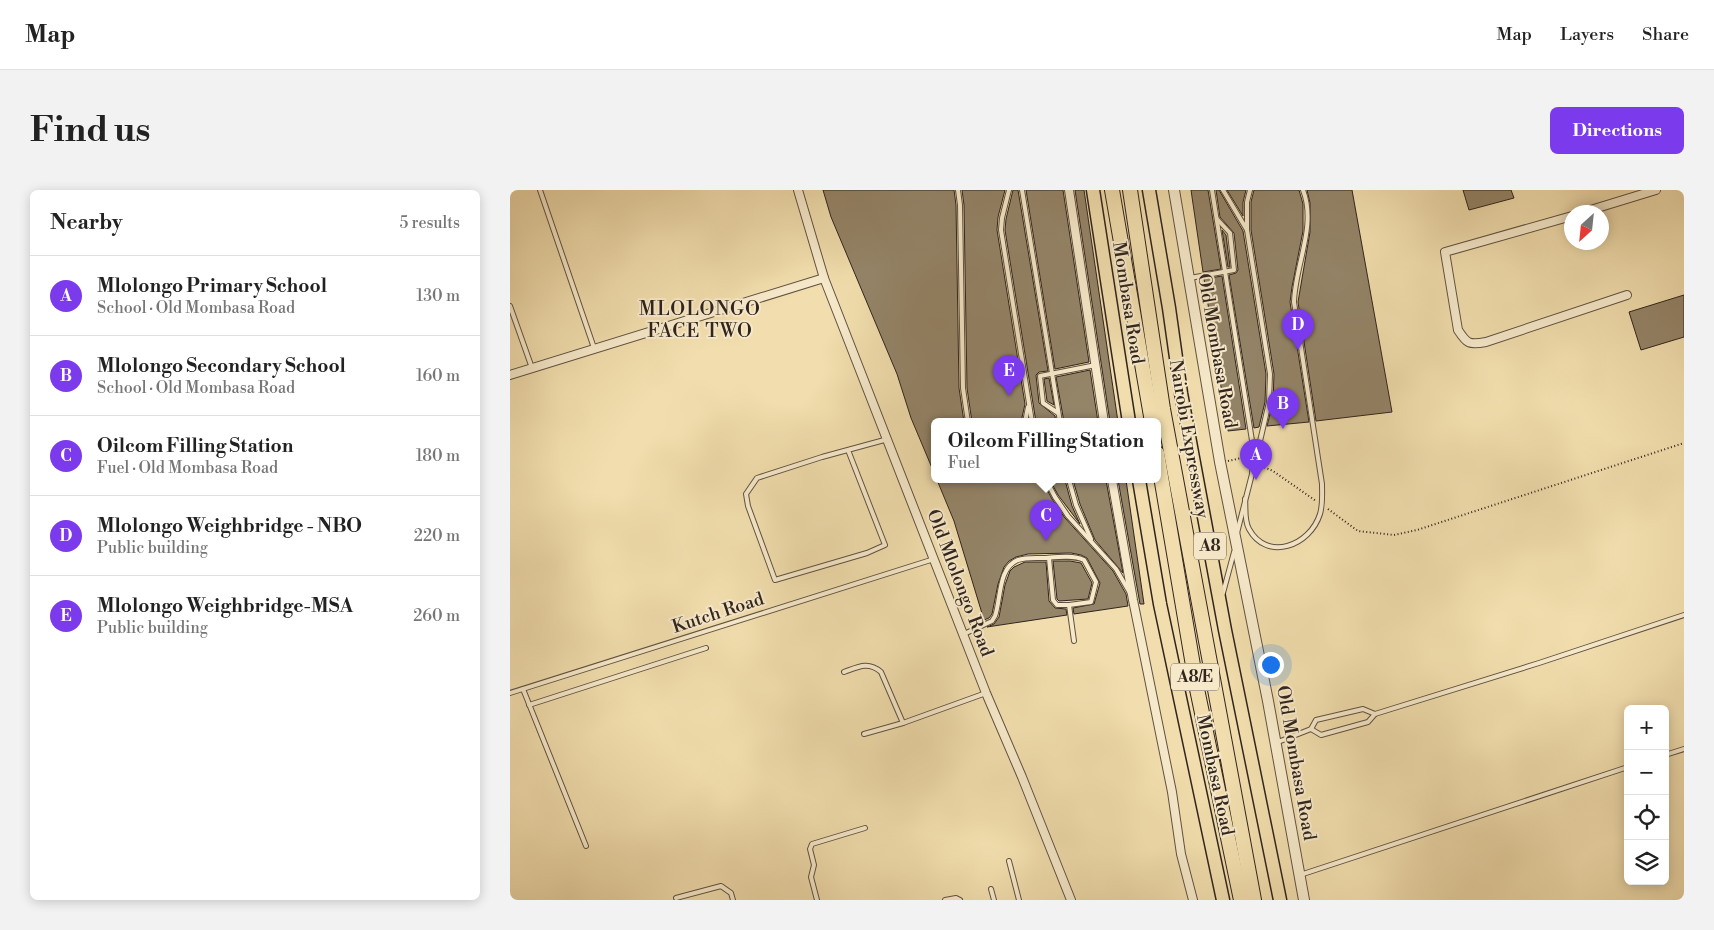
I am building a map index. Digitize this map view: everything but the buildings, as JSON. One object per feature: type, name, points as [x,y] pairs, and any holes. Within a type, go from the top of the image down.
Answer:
[{"type":"highway","name":"Mombasa Road","points":[[1093,190],[1128,418]]},
{"type":"highway","name":"Nairobi Expressway","points":[[1112,190],[1151,418]]},
{"type":"highway","name":"Nairobi Expressway","points":[[1130,190],[1163,409],[1254,900]]},
{"type":"highway","name":"A8","points":[[1150,190],[1169,308],[1180,394],[1225,630],[1280,900]]},
{"type":"highway","name":"Nairobi Expressway","points":[[1161,476],[1197,689],[1240,900]]},
{"type":"highway","name":"Mombasa Road","points":[[1140,483],[1160,604],[1223,900]]},
{"type":"street","name":"Old Mlolongo Road","points":[[798,190],[824,278],[986,693],[1071,900]]},
{"type":"street","points":[[1069,190],[1103,418]]},
{"type":"street","name":"Old Mombasa Road","points":[[1174,190],[1220,462],[1276,743],[1304,900]]},
{"type":"street","points":[[1607,205],[1656,190]]},
{"type":"street","points":[[1564,218],[1445,252],[1458,330],[1466,341],[1473,344],[1486,342],[1627,295]]},
{"type":"street","points":[[510,374],[824,278]]},
{"type":"street","points":[[1113,483],[1133,600],[1172,792],[1181,854],[1193,900]]},
{"type":"lane","points":[[540,190],[594,348]]},
{"type":"lane","points":[[958,190],[960,205],[964,388],[968,418]]},
{"type":"lane","points":[[1009,190],[1002,218],[1002,230],[1031,418]]},
{"type":"lane","points":[[1022,190],[1059,418]]},
{"type":"lane","points":[[1212,190],[1254,463]]},
{"type":"lane","points":[[1223,190],[1247,230]]},
{"type":"lane","points":[[1225,630],[1221,607],[1224,587],[1236,546],[1269,402],[1270,374],[1247,230],[1247,202],[1250,190]]},
{"type":"lane","points":[[1246,499],[1246,520],[1254,536],[1272,546],[1282,547],[1298,543],[1312,531],[1320,515],[1322,505],[1322,484],[1294,302],[1297,273],[1307,229],[1307,208],[1303,190]]},
{"type":"lane","points":[[1188,278],[1234,270],[1230,234],[1217,218]]},
{"type":"lane","points":[[510,306],[532,368]]},
{"type":"lane","points":[[1058,414],[1043,403],[1040,376],[1052,372],[1096,365]]},
{"type":"lane","points":[[1026,418],[1029,403]]},
{"type":"lane","points":[[848,450],[885,545],[867,553],[775,580],[748,506],[746,494],[757,478],[848,450],[888,439]]},
{"type":"lane","points":[[1048,483],[1068,516],[1116,569],[1133,600]]},
{"type":"lane","points":[[1070,483],[1076,505],[1093,543]]},
{"type":"lane","points":[[964,634],[992,621],[995,616],[1002,580],[1012,563],[1021,559],[1049,558],[1082,558],[1095,580],[1093,600],[1091,602],[1069,606],[1057,605],[1053,600],[1049,558]]},
{"type":"lane","name":"Kutch Road","points":[[510,693],[935,559]]},
{"type":"lane","points":[[1069,606],[1074,641]]},
{"type":"lane","points":[[1311,729],[1321,735],[1368,722],[1376,714],[1684,615]]},
{"type":"lane","points":[[529,705],[706,648]]},
{"type":"lane","points":[[844,672],[863,665],[874,666],[881,672],[903,723]]},
{"type":"lane","points":[[523,689],[586,846]]},
{"type":"lane","points":[[864,734],[903,723],[986,693]]},
{"type":"lane","points":[[1276,743],[1311,729],[1316,720],[1363,709],[1376,714]]},
{"type":"lane","points":[[1669,754],[1684,749]]},
{"type":"lane","points":[[1300,875],[1624,768]]},
{"type":"lane","points":[[817,900],[811,877],[814,865],[810,849],[812,844],[865,828]]},
{"type":"lane","points":[[1009,861],[1019,900]]},
{"type":"lane","points":[[676,898],[721,886],[731,893],[733,900]]},
{"type":"lane","points":[[991,889],[994,900]]},
{"type":"lane","points":[[945,900],[956,898],[960,900]]},
{"type":"path","points":[[1220,462],[1242,458],[1254,463],[1273,471],[1358,532],[1394,535],[1417,530],[1684,443]]},
{"type":"place","name":"Mlolongo Weighbridge - NBO","points":[[1298,350]]},
{"type":"place","name":"Mlolongo Weighbridge-MSA","points":[[1009,396]]},
{"type":"place","name":"Mlolongo Secondary School","points":[[1283,429]]},
{"type":"place","name":"Mlolongo Primary School","points":[[1256,480]]},
{"type":"place","name":"Oilcom Filling Station","points":[[1046,541]]},
{"type":"district","name":"MLOLONGO FACE TWO","points":[[700,320]]}]
